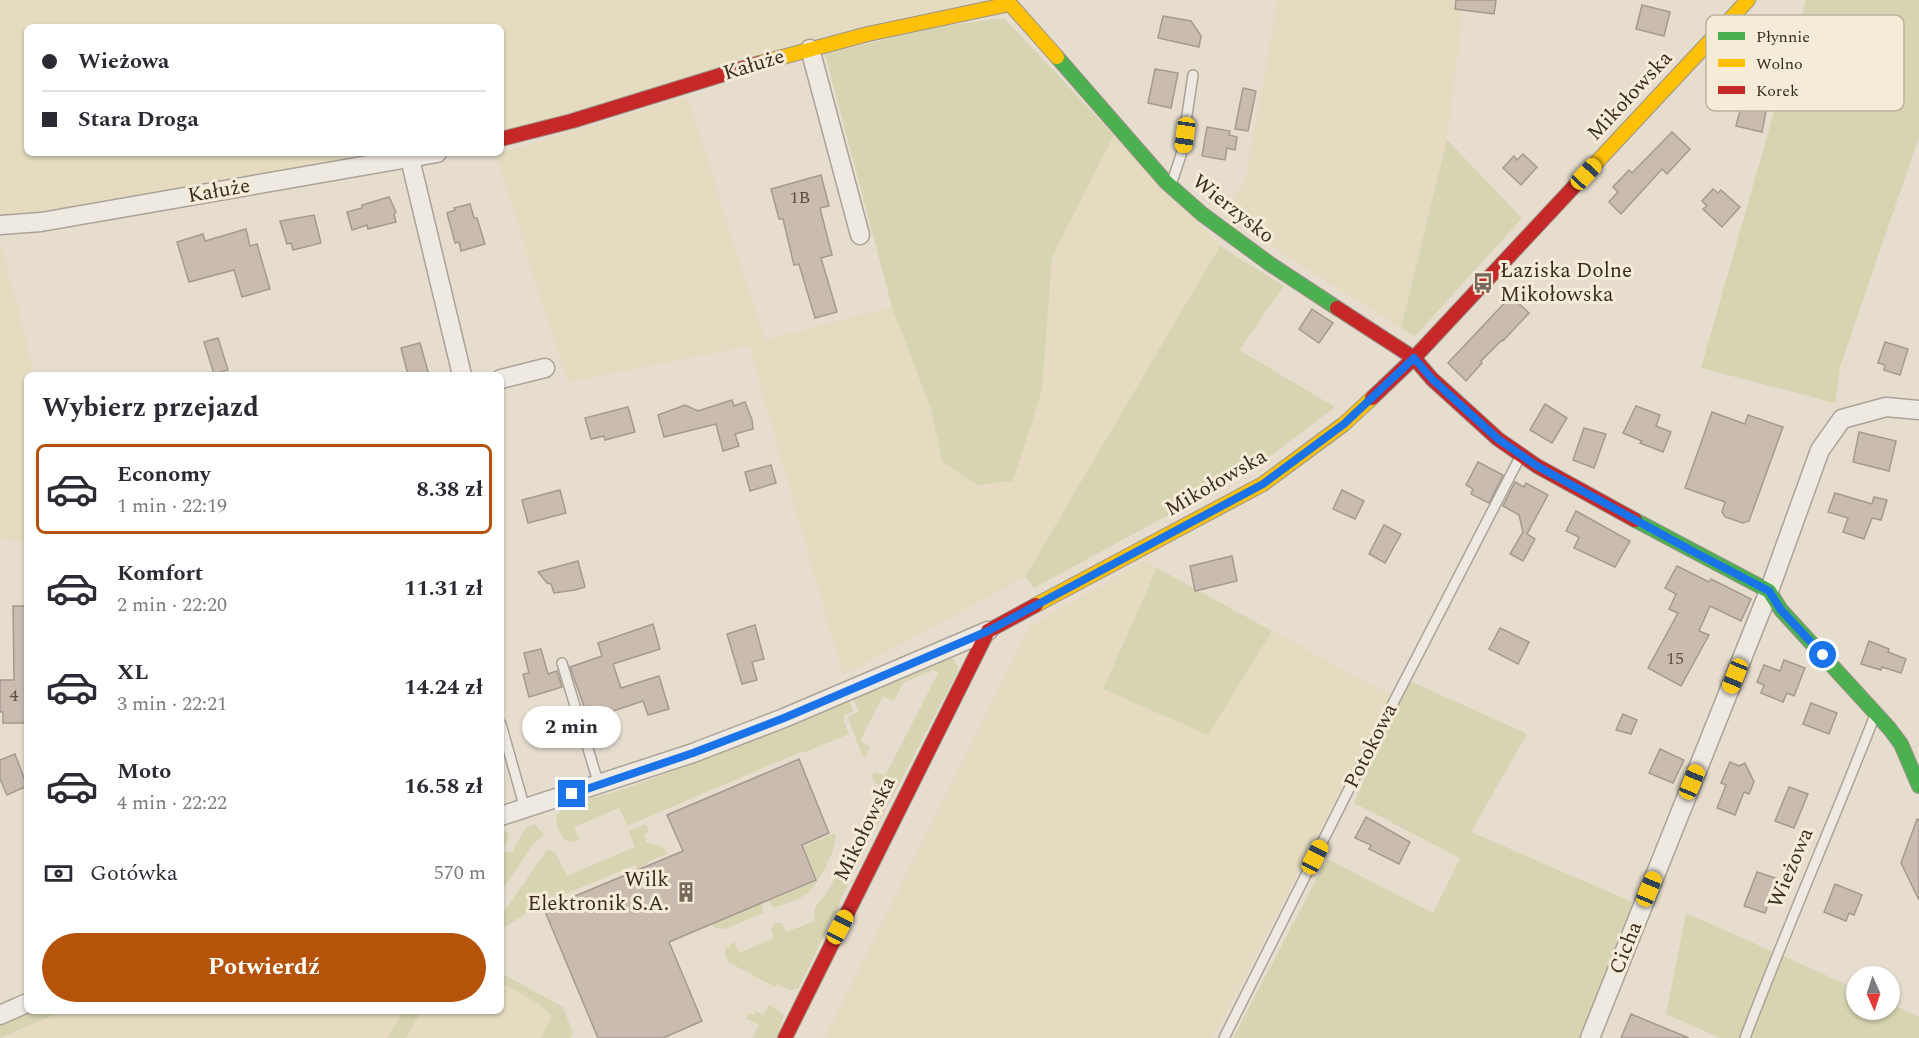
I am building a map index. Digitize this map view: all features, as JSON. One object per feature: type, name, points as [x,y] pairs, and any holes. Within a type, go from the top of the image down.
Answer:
[{"type":"street","name":"Mikołowska","points":[[1734,15],[1748,0]]},
{"type":"street","name":"Wierzysko","points":[[1010,4],[1166,182],[1202,214],[1270,264],[1414,358],[1432,379],[1498,439],[1521,455],[1663,535],[1769,591]]},
{"type":"street","name":"Kałuże","points":[[504,138],[543,130],[810,49],[939,17],[1010,4]]},
{"type":"street","name":"Mikołowska","points":[[785,1038],[988,631],[1263,484],[1344,424],[1414,358],[1706,45]]},
{"type":"street","points":[[810,49],[860,235]]},
{"type":"street","name":"Kałuże","points":[[0,225],[41,222],[424,156]]},
{"type":"street","points":[[410,159],[461,372]]},
{"type":"street","points":[[504,378],[545,368]]},
{"type":"street","name":"Cicha","points":[[1590,1038],[1769,591],[1820,450],[1842,419],[1886,407],[1919,410]]},
{"type":"street","points":[[1769,591],[1781,610],[1890,728],[1901,744],[1919,786]]},
{"type":"street","points":[[504,815],[693,753],[784,718],[988,631]]},
{"type":"street","points":[[0,1015],[24,1004]]},
{"type":"lane","points":[[1166,182],[1173,179],[1182,155],[1194,75]]},
{"type":"lane","name":"Potokowa","points":[[1224,1038],[1521,455]]},
{"type":"lane","points":[[562,663],[599,785]]},
{"type":"lane","name":"Wieżowa","points":[[1745,1038],[1836,817],[1875,713]]},
{"type":"lane","points":[[504,735],[525,809]]},
{"type":"shaded area","points":[[0,0],[1006,0],[504,138],[504,24],[24,24],[24,156],[414,156],[0,225]]},
{"type":"shaded area","points":[[1278,0],[1464,0],[1447,140],[1401,328],[1222,215],[1245,181]]},
{"type":"shaded area","points":[[1806,0],[1919,0],[1919,137],[1840,367],[1835,403],[1701,368],[1774,111],[1904,111],[1904,15],[1802,15]]},
{"type":"shaded area","points":[[1004,18],[1114,135],[1052,257],[1042,390],[1013,481],[977,485],[942,461],[931,409],[892,307],[825,54],[937,27]]},
{"type":"shaded area","points":[[687,97],[765,340],[892,307],[931,409],[942,461],[1042,390],[1052,257],[1114,135],[1220,246],[1025,577],[843,675],[749,346],[567,382],[497,156],[504,156],[504,152]]},
{"type":"shaded area","points":[[1447,140],[1522,218],[1415,336],[1401,328]]},
{"type":"shaded area","points":[[0,241],[34,372],[24,372],[24,542],[0,539]]},
{"type":"shaded area","points":[[1220,246],[1284,286],[1239,350],[1335,407],[1253,469],[1034,588],[1025,577]]},
{"type":"shaded area","points":[[1144,561],[1157,568],[1103,689],[1208,735],[1272,631],[1390,695],[1213,1038],[825,1038],[1030,626]]},
{"type":"shaded area","points":[[1157,568],[1272,631],[1208,735],[1103,689]]},
{"type":"shaded area","points":[[944,657],[953,659],[959,669],[874,832],[864,830],[861,827],[879,785],[874,782],[872,775],[876,772],[885,776],[938,673],[933,670],[903,683],[894,701],[883,696],[860,741],[870,747],[866,756],[862,755],[849,721],[849,716],[859,712],[852,696]]},
{"type":"shaded area","points":[[1408,680],[1527,734],[1471,832],[1635,903],[1581,1038],[1233,1038],[1327,859],[1433,913],[1460,858],[1354,803]]},
{"type":"shaded area","points":[[848,698],[853,711],[844,715],[844,722],[849,734],[627,826],[619,808],[574,827],[579,840],[572,842],[565,840],[558,829],[556,816],[566,807],[703,760]]},
{"type":"shaded area","points":[[535,824],[544,835],[533,844],[504,888],[504,851],[512,852],[526,827]]},
{"type":"shaded area","points":[[646,824],[649,832],[644,834],[646,842],[663,847],[667,854],[637,869],[635,865],[537,906],[504,928],[504,912],[546,851],[555,852],[567,876],[635,847],[629,831]]},
{"type":"shaded area","points":[[504,830],[509,837],[504,847]]},
{"type":"shaded area","points":[[835,833],[834,847],[821,876],[810,891],[794,901],[774,908],[771,906],[769,901],[817,881],[804,846]]},
{"type":"shaded area","points":[[853,846],[864,852],[798,989],[790,990],[779,985],[778,982],[775,987],[728,962],[725,955],[726,949],[734,941],[739,953],[774,938],[771,929],[776,923],[782,923],[786,932],[815,921],[815,907],[826,894]]},
{"type":"shaded area","points":[[762,903],[763,913],[725,929],[715,928],[711,924]]},
{"type":"shaded area","points":[[1686,913],[1846,984],[1846,1020],[1900,1020],[1900,1008],[1919,1017],[1919,1038],[1721,1038],[1666,1014]]},
{"type":"shaded area","points":[[504,975],[563,1007],[573,1033],[570,1038],[541,1038],[551,1019],[550,1014],[539,1004],[504,985]]},
{"type":"shaded area","points":[[504,985],[539,1004],[550,1014],[551,1019],[541,1038],[406,1038],[419,1014],[504,1014]]},
{"type":"shaded area","points":[[769,1005],[784,1014],[777,1038],[752,1038],[759,1025],[746,1019],[749,1013],[754,1015],[756,1011],[763,1015]]},
{"type":"shaded area","points":[[26,1014],[56,1014],[0,1038],[0,1025]]},
{"type":"shaded area","points":[[56,1014],[401,1014],[387,1038],[3,1038]]},
{"type":"shaded area","points":[[401,1014],[419,1014],[406,1038],[387,1038]]},
{"type":"building","points":[[1456,0],[1496,0],[1494,14],[1455,9]]},
{"type":"building","points":[[1642,5],[1670,12],[1664,36],[1636,29]]},
{"type":"building","points":[[1163,16],[1191,21],[1201,36],[1199,47],[1158,38]]},
{"type":"building","points":[[1155,69],[1178,73],[1171,108],[1148,103]]},
{"type":"building","points":[[1243,88],[1256,91],[1248,131],[1235,129]]},
{"type":"building","points":[[1740,111],[1766,111],[1762,132],[1736,126]]},
{"type":"building","points":[[1207,127],[1230,131],[1229,135],[1237,137],[1235,150],[1227,148],[1225,160],[1202,156]]},
{"type":"building","points":[[1672,132],[1690,149],[1667,174],[1662,169],[1621,214],[1609,202],[1618,192],[1613,187],[1629,170],[1632,173]]},
{"type":"building","points":[[1523,154],[1537,167],[1521,185],[1503,168],[1514,156],[1517,160]]},
{"type":"building","points":[[821,175],[829,206],[820,208],[832,255],[821,258],[837,312],[815,318],[799,264],[794,265],[783,219],[779,219],[771,189]]},
{"type":"building","points":[[1713,189],[1718,193],[1721,190],[1740,207],[1722,227],[1703,209],[1707,206],[1702,201]]},
{"type":"building","points":[[389,197],[396,212],[394,214],[396,222],[368,229],[367,225],[352,230],[347,212]]},
{"type":"building","points":[[470,204],[485,244],[461,251],[459,242],[455,243],[447,213],[455,210],[454,208]]},
{"type":"building","points":[[314,215],[321,243],[293,250],[291,243],[287,244],[280,221]]},
{"type":"building","points":[[246,229],[250,246],[257,244],[270,289],[242,297],[234,270],[189,282],[177,242],[203,234],[205,241]]},
{"type":"building","points":[[1511,296],[1529,313],[1481,361],[1482,363],[1466,381],[1448,363]]},
{"type":"building","points":[[1312,309],[1333,323],[1319,343],[1299,329]]},
{"type":"building","points":[[218,338],[228,370],[213,372],[204,342]]},
{"type":"building","points":[[1885,342],[1908,349],[1900,375],[1884,370],[1885,365],[1878,363]]},
{"type":"building","points":[[420,343],[428,372],[407,372],[401,348]]},
{"type":"building","points":[[732,400],[734,406],[745,402],[752,420],[753,429],[735,434],[739,446],[723,451],[716,424],[664,437],[658,415],[685,405],[698,411]]},
{"type":"building","points":[[1545,404],[1567,418],[1552,443],[1530,430]]},
{"type":"building","points":[[1636,406],[1660,415],[1656,426],[1671,432],[1663,452],[1623,433]]},
{"type":"building","points":[[628,407],[635,432],[605,440],[604,436],[591,439],[585,418]]},
{"type":"building","points":[[1712,412],[1745,424],[1748,415],[1783,427],[1749,521],[1743,523],[1725,517],[1722,512],[1725,502],[1685,488]]},
{"type":"building","points":[[1584,428],[1606,434],[1594,468],[1573,460]]},
{"type":"building","points":[[1859,432],[1896,441],[1889,471],[1853,462]]},
{"type":"building","points":[[1478,462],[1503,475],[1489,503],[1471,494],[1473,489],[1466,485]]},
{"type":"building","points":[[771,465],[776,483],[750,491],[745,472]]},
{"type":"building","points":[[1515,482],[1524,487],[1526,483],[1548,495],[1527,534],[1535,539],[1523,561],[1510,554],[1523,532],[1519,515],[1503,506]]},
{"type":"building","points":[[560,490],[566,513],[528,523],[522,500]]},
{"type":"building","points":[[1342,490],[1364,501],[1355,519],[1333,509]]},
{"type":"building","points":[[1835,493],[1872,504],[1874,497],[1887,500],[1881,520],[1872,518],[1864,539],[1843,532],[1848,518],[1828,512]]},
{"type":"building","points":[[1576,511],[1630,541],[1615,567],[1574,548],[1579,537],[1566,531]]},
{"type":"building","points":[[1384,525],[1401,534],[1385,563],[1369,554]]},
{"type":"building","points":[[1232,556],[1237,581],[1195,591],[1190,566]]},
{"type":"building","points":[[578,561],[585,587],[575,590],[554,593],[551,584],[547,583],[538,572]]},
{"type":"building","points":[[1677,566],[1709,582],[1711,579],[1751,599],[1741,621],[1710,606],[1699,631],[1709,635],[1681,686],[1648,668],[1678,613],[1669,609],[1676,594],[1665,588]]},
{"type":"building","points":[[13,606],[24,606],[24,723],[3,723],[3,712],[0,712],[0,680],[14,680]]},
{"type":"building","points":[[653,624],[660,649],[613,664],[621,688],[659,676],[669,709],[648,715],[643,701],[613,711],[618,725],[594,734],[570,667],[602,656],[598,643]]},
{"type":"building","points":[[755,625],[764,659],[752,662],[757,680],[742,684],[727,634]]},
{"type":"building","points":[[1500,628],[1529,642],[1518,664],[1489,649]]},
{"type":"building","points":[[1869,641],[1906,659],[1901,673],[1861,664]]},
{"type":"building","points":[[541,649],[548,674],[557,671],[562,687],[529,697],[523,674],[529,673],[524,653]]},
{"type":"building","points":[[1784,660],[1805,668],[1794,696],[1787,693],[1783,702],[1761,693],[1764,685],[1757,682],[1764,665],[1780,671]]},
{"type":"building","points":[[1811,703],[1837,713],[1829,734],[1803,724]]},
{"type":"building","points":[[1623,714],[1637,720],[1631,734],[1616,730]]},
{"type":"building","points":[[1660,749],[1684,760],[1673,783],[1649,773]]},
{"type":"building","points":[[15,754],[24,778],[24,787],[7,795],[0,779],[0,760]]},
{"type":"building","name":"Wilk Elektronik S.A.","points":[[799,759],[829,833],[802,845],[816,880],[669,942],[702,1021],[663,1038],[598,1038],[544,909],[683,851],[667,815]]},
{"type":"building","points":[[1730,762],[1739,766],[1745,763],[1754,782],[1749,794],[1744,792],[1735,815],[1717,808],[1726,785],[1721,783]]},
{"type":"building","points":[[1789,787],[1808,794],[1794,828],[1775,821]]},
{"type":"building","points":[[1366,817],[1410,842],[1399,864],[1369,849],[1371,845],[1355,838]]},
{"type":"building","points":[[1917,819],[1919,820],[1919,900],[1901,863]]},
{"type":"building","points":[[1757,872],[1778,879],[1765,913],[1744,906]]},
{"type":"building","points":[[1835,884],[1862,895],[1854,915],[1849,913],[1846,921],[1824,912]]},
{"type":"building","points":[[1631,1014],[1689,1038],[1621,1038]]},
{"type":"traffic: fast","points":[[1057,57],[1166,182],[1202,214],[1270,264],[1337,308]]},
{"type":"traffic: fast","points":[[1635,520],[1769,591],[1781,610],[1889,728],[1901,744],[1919,786]]},
{"type":"traffic: slow","points":[[1734,15],[1748,0]]},
{"type":"traffic: slow","points":[[760,63],[868,34],[1010,4],[1057,57]]},
{"type":"traffic: slow","points":[[1582,178],[1706,45]]},
{"type":"traffic: slow","points":[[1036,605],[1263,484],[1344,424],[1372,398]]},
{"type":"traffic: jam","points":[[504,138],[572,121],[760,63]]},
{"type":"traffic: jam","points":[[1372,398],[1414,358],[1582,178]]},
{"type":"traffic: jam","points":[[1337,308],[1414,358],[1432,379],[1498,439],[1537,466],[1635,520]]},
{"type":"traffic: jam","points":[[785,1038],[988,631],[1036,605]]},
{"type":"place","name":"Łaziska Dolne Mikołowska","points":[[1483,283]]},
{"type":"place","name":"Wilk Elektronik S.A.","points":[[686,892]]},
{"type":"route","points":[[572,794],[693,753],[784,718],[988,631],[1263,484],[1344,424],[1414,358],[1432,379],[1498,439],[1537,466],[1769,591],[1781,610],[1823,655]]}]
